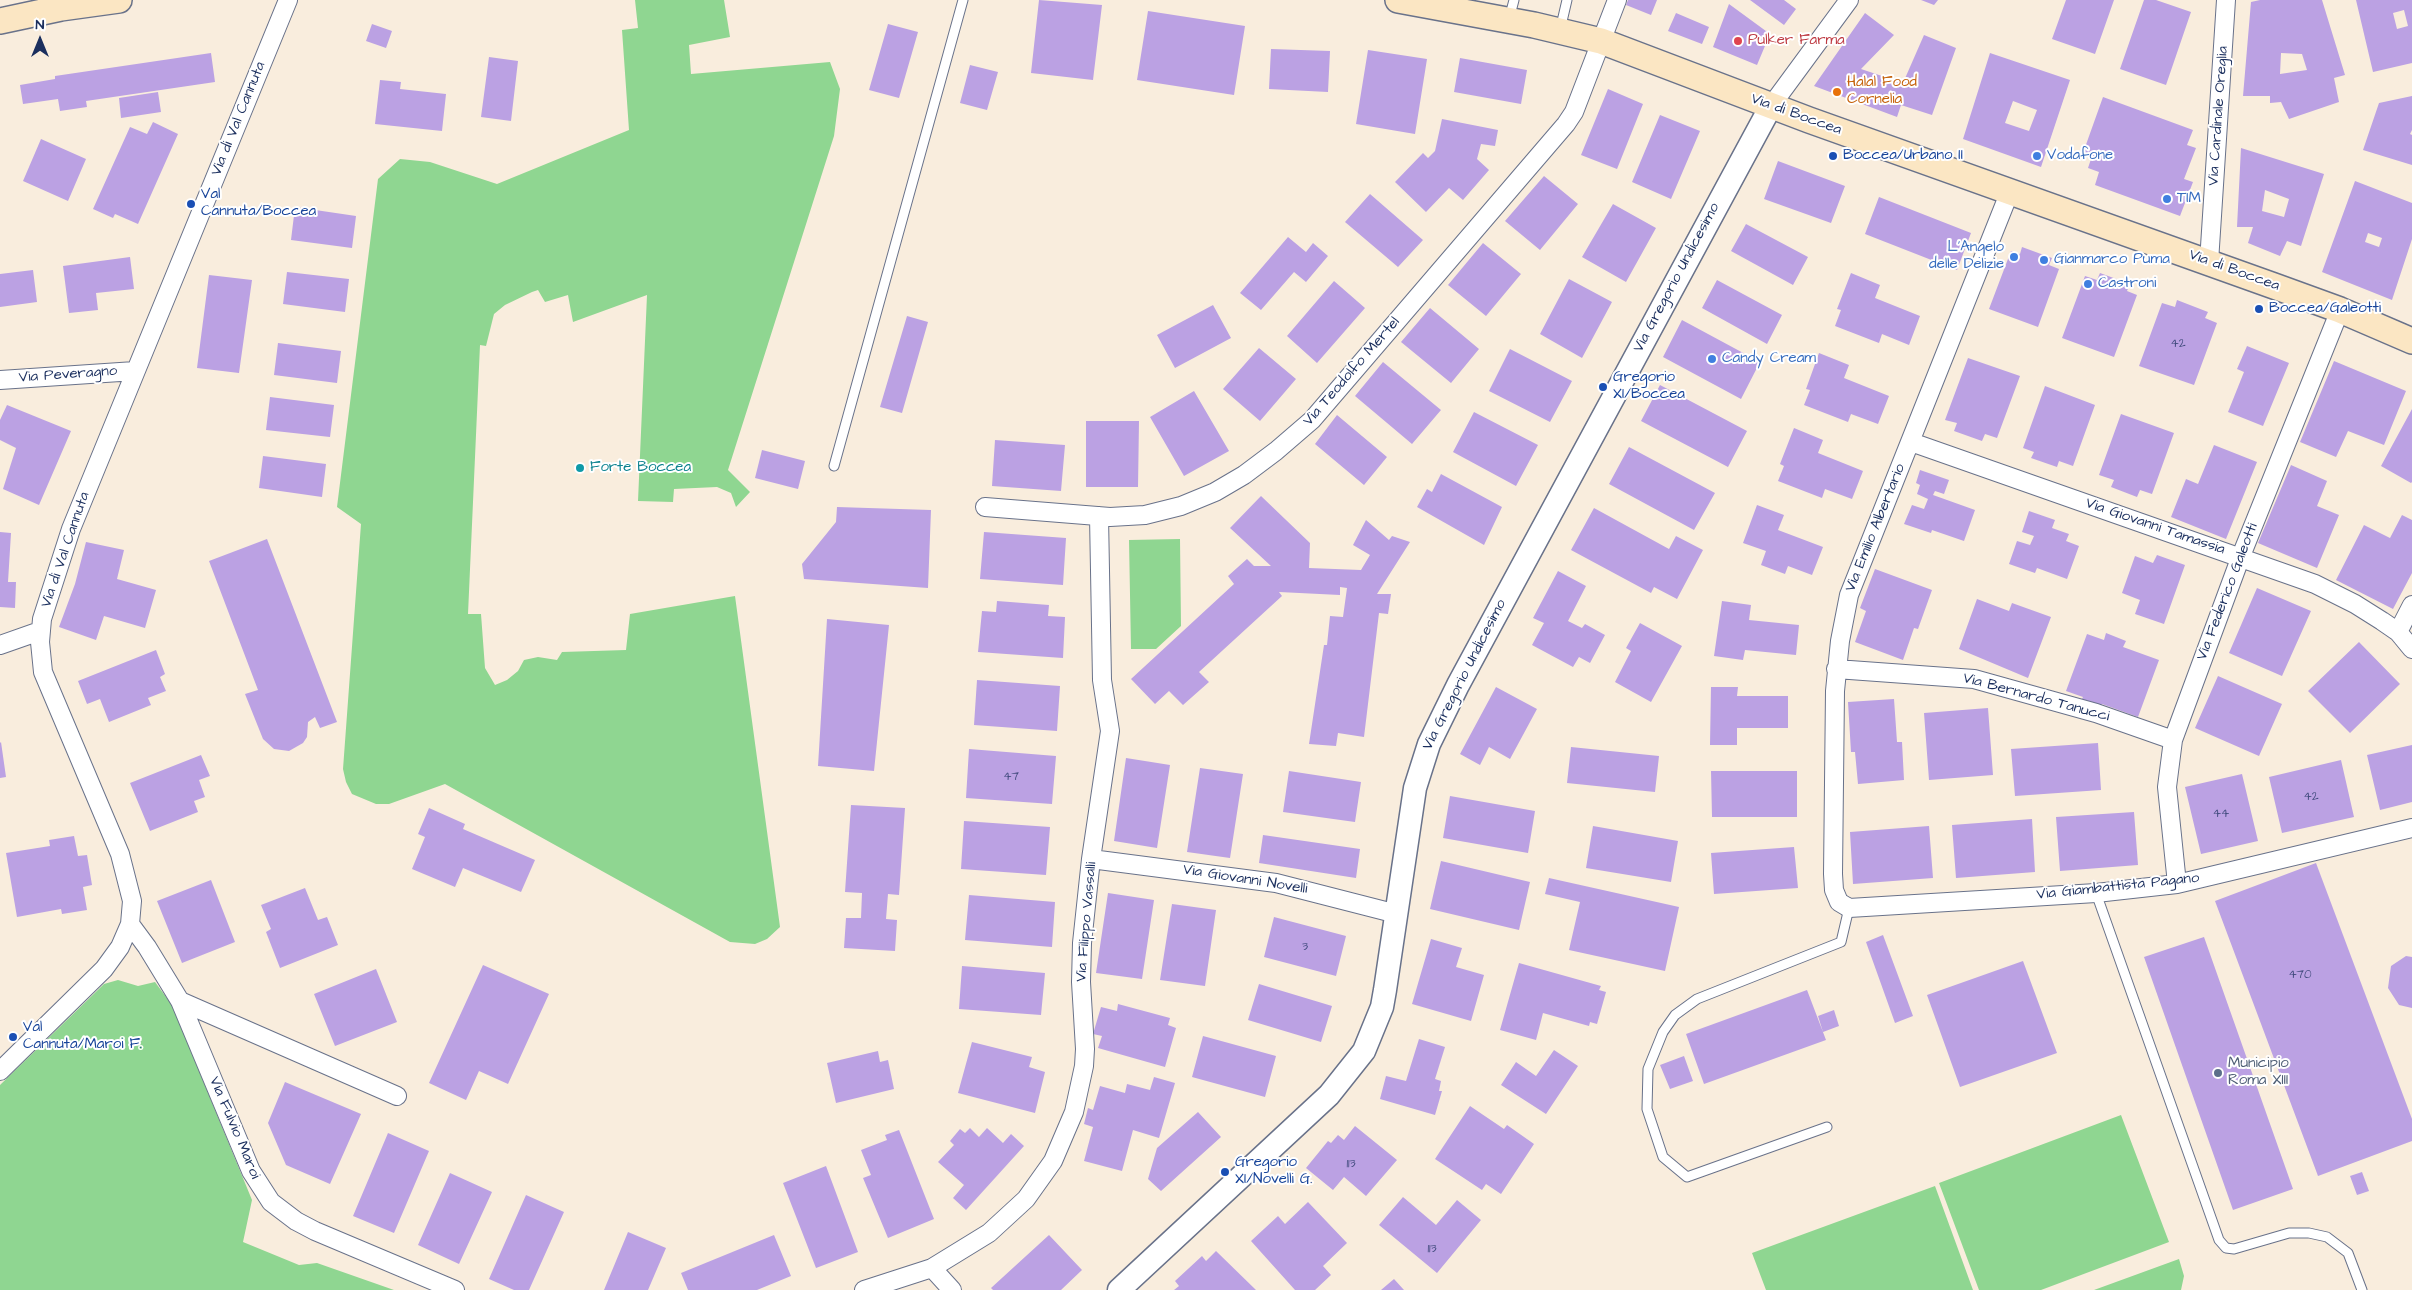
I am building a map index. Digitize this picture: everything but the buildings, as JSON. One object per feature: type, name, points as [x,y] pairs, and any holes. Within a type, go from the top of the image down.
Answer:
[{"type":"main road","points":[[0,21],[61,8],[119,0]]},
{"type":"main road","name":"Via di Boccea","points":[[1398,0],[1511,10],[1560,30],[1601,41],[1771,106],[2340,310],[2412,341]]},
{"type":"street","name":"Via di Val Cannuta","points":[[0,1071],[99,975],[120,946],[130,924],[132,901],[129,882],[120,854],[46,682],[41,663],[40,631],[45,608],[65,545],[288,0]]},
{"type":"street","name":"Via Teodolfo Mertel","points":[[985,506],[1099,516],[1145,515],[1199,499],[1244,475],[1301,431],[1376,347],[1566,124],[1574,112],[1617,0]]},
{"type":"street","points":[[1771,106],[1849,0]]},
{"type":"street","name":"Via Cardinale Oreglia","points":[[2209,262],[2226,0]]},
{"type":"street","name":"Via Gregorio Undicesimo","points":[[1119,1290],[1329,1095],[1364,1051],[1382,1007],[1415,788],[1421,765],[1433,736],[1458,685],[1771,106]]},
{"type":"street","name":"Via Emilio Albertario","points":[[1849,908],[1839,902],[1834,885],[1836,670],[1844,617],[1855,579],[2010,191]]},
{"type":"street","name":"Via Federico Galeotti","points":[[2177,884],[2167,787],[2173,740],[2241,556],[2340,310]]},
{"type":"street","name":"Via Peveragno","points":[[0,380],[135,371]]},
{"type":"street","name":"Via Giovanni Tamassia","points":[[1911,442],[2298,576],[2336,594],[2398,632],[2412,649]]},
{"type":"street","name":"Via Filippo Vassalli","points":[[932,1268],[976,1242],[1008,1218],[1045,1176],[1074,1112],[1084,1066],[1081,982],[1082,943],[1091,859],[1110,731],[1102,680],[1099,516]]},
{"type":"street","points":[[2398,632],[2412,605]]},
{"type":"street","points":[[0,645],[40,631]]},
{"type":"street","name":"Via Bernardo Tanucci","points":[[1836,670],[1974,679],[2096,713],[2173,740]]},
{"type":"street","name":"Via Giambattista Pagano","points":[[1849,908],[2096,893],[2177,884],[2412,828]]},
{"type":"street","name":"Via Giovanni Novelli","points":[[1091,859],[1276,883],[1314,891],[1396,914]]},
{"type":"street","name":"Via Fulvio Maroi","points":[[130,924],[147,947],[180,1001],[251,1172],[272,1202],[296,1221],[315,1231],[455,1290]]},
{"type":"street","points":[[180,1001],[397,1096]]},
{"type":"street","points":[[864,1290],[932,1268],[952,1290]]},
{"type":"lane","points":[[834,466],[963,0]]},
{"type":"lane","points":[[1560,30],[1567,0]]},
{"type":"lane","points":[[2096,893],[2219,1240],[2226,1248],[2234,1249],[2289,1233],[2322,1235],[2333,1240],[2348,1253],[2362,1290]]},
{"type":"lane","points":[[1827,1126],[1687,1177],[1663,1156],[1647,1110],[1648,1069],[1663,1032],[1675,1015],[1698,999],[1841,942],[1849,908]]},
{"type":"green space","points":[[635,0],[724,0],[730,37],[689,45],[691,74],[830,62],[840,89],[834,136],[728,470],[750,492],[736,507],[731,493],[717,487],[674,489],[673,502],[638,501],[647,295],[573,322],[568,295],[545,302],[538,290],[532,292],[505,305],[494,314],[486,346],[480,345],[468,614],[481,614],[485,668],[495,685],[507,680],[518,671],[524,660],[538,657],[557,660],[562,652],[626,650],[630,614],[735,596],[780,927],[767,939],[755,944],[730,942],[445,784],[389,804],[376,804],[352,794],[346,782],[343,769],[361,524],[337,507],[378,179],[400,159],[430,162],[497,184],[629,130],[622,30],[638,28]]},
{"type":"green space","points":[[1180,539],[1181,626],[1156,649],[1131,649],[1129,540]]},
{"type":"green space","points":[[118,980],[138,986],[155,982],[172,1005],[252,1200],[243,1242],[299,1265],[317,1263],[394,1290],[0,1290],[0,1085],[104,984]]},
{"type":"green space","points":[[2121,1115],[2169,1242],[2041,1290],[1979,1290],[1939,1183]]},
{"type":"green space","points":[[1935,1186],[1973,1290],[1766,1290],[1752,1253]]},
{"type":"green space","points":[[2179,1259],[2184,1276],[2181,1290],[2094,1290]]},
{"type":"place","name":"Pulker Farma","points":[[1738,41]]},
{"type":"place","name":"Halal Food Cornelia","points":[[1837,92]]},
{"type":"place","name":"Boccea/Urbano II","points":[[1833,156]]},
{"type":"place","name":"Vodafone","points":[[2037,156]]},
{"type":"place","name":"TIM","points":[[2167,199]]},
{"type":"place","name":"Val Cannuta/Boccea","points":[[191,204]]},
{"type":"place","name":"L'Angelo delle Delizie","points":[[2014,257]]},
{"type":"place","name":"Gianmarco Puma","points":[[2044,260]]},
{"type":"place","name":"Castroni","points":[[2088,284]]},
{"type":"place","name":"Boccea/Galeotti","points":[[2259,309]]},
{"type":"place","name":"Candy Cream","points":[[1712,359]]},
{"type":"place","name":"Gregorio XI/Boccea","points":[[1603,387]]},
{"type":"place","name":"Forte Boccea","points":[[580,468]]},
{"type":"place","name":"Val Cannuta/Maroi F.","points":[[13,1037]]},
{"type":"place","name":"Municipio Roma XIII","points":[[2218,1073]]},
{"type":"place","name":"Gregorio XI/Novelli G.","points":[[1225,1172]]}]
